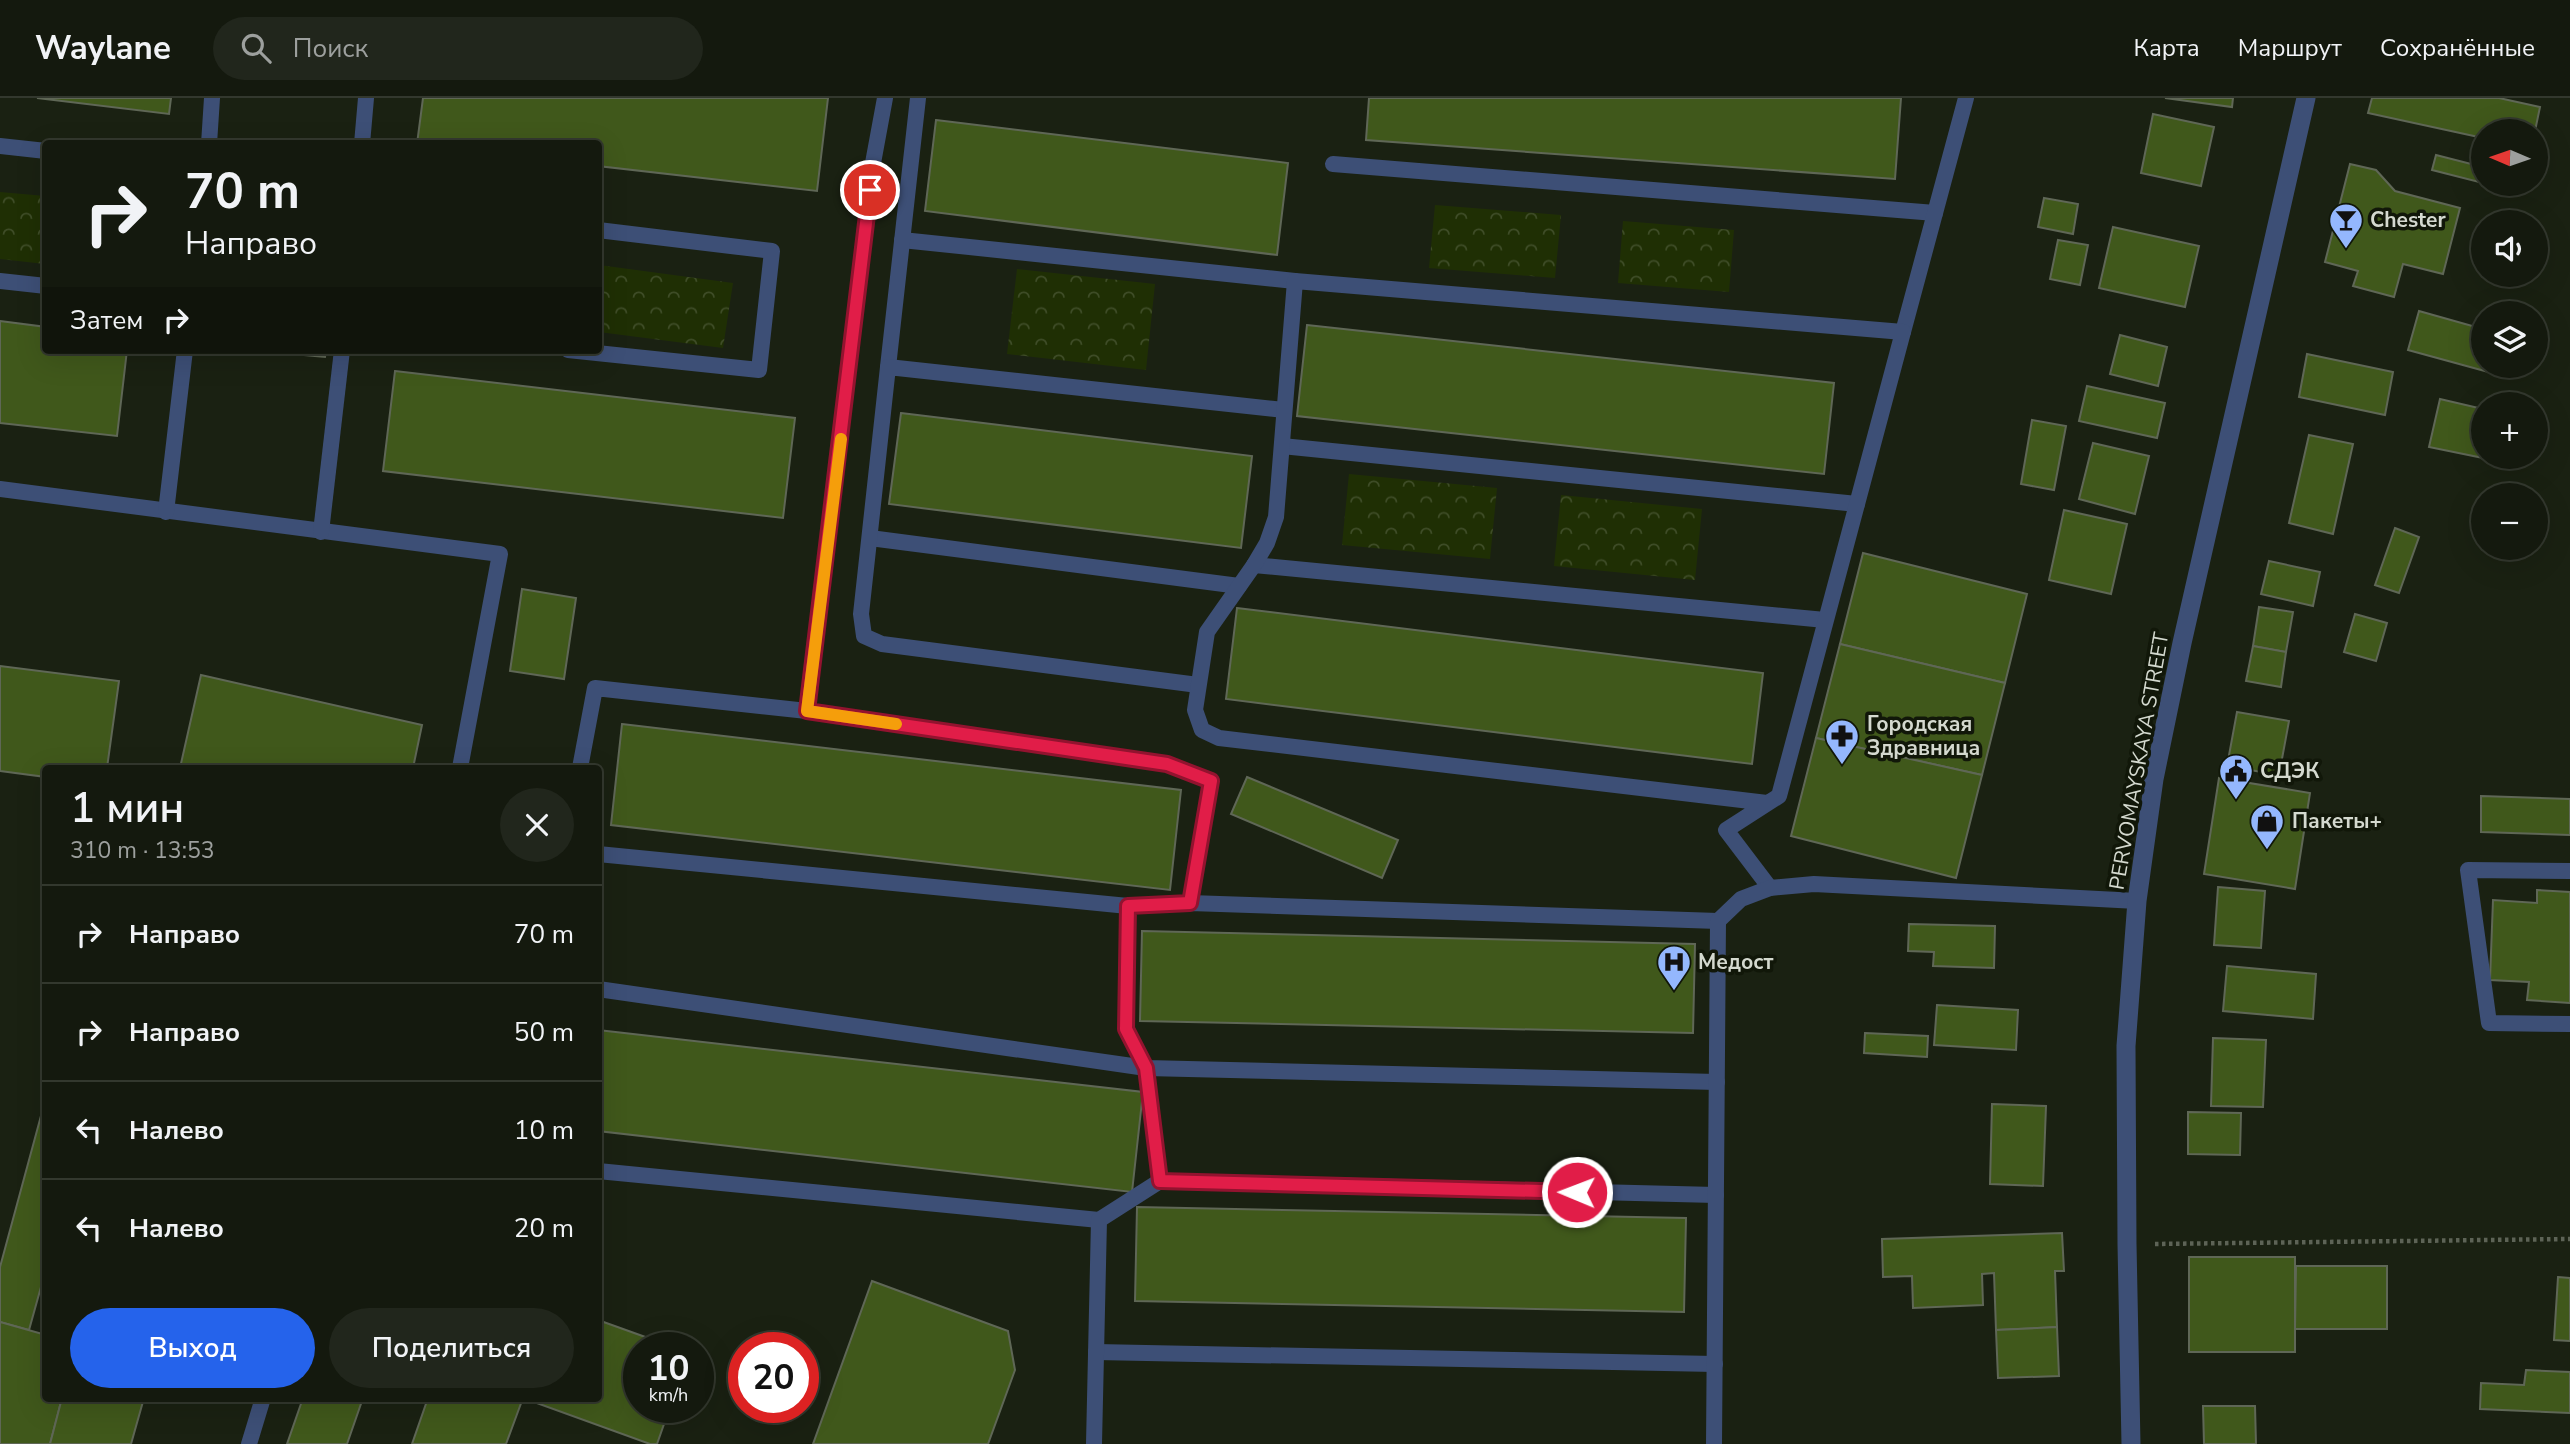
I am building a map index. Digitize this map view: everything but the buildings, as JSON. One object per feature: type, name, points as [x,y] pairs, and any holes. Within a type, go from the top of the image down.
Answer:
[{"type":"street","name":"PERVOMAYSKAYA STREET","points":[[2131,1444],[2126,1046],[2137,901],[2154,779],[2182,643],[2305,98]]},
{"type":"lane","points":[[209,140],[212,98]]},
{"type":"lane","points":[[362,140],[366,98]]},
{"type":"lane","points":[[807,711],[873,163],[885,98]]},
{"type":"lane","points":[[918,98],[861,614],[863,636],[882,644],[1198,685]]},
{"type":"lane","points":[[1770,888],[1726,830],[1779,796],[1966,98]]},
{"type":"lane","points":[[0,146],[42,151]]},
{"type":"lane","points":[[1333,164],[1935,213]]},
{"type":"lane","points":[[602,230],[772,251],[759,369],[602,353]]},
{"type":"lane","points":[[902,240],[1295,281],[1903,332]]},
{"type":"lane","points":[[0,281],[42,286]]},
{"type":"lane","points":[[1295,281],[1276,517],[1267,543],[1254,565],[1206,632],[1195,710],[1202,730],[1219,738],[1767,803]]},
{"type":"lane","points":[[166,512],[185,354]]},
{"type":"lane","points":[[321,532],[342,354]]},
{"type":"lane","points":[[888,367],[1284,410]]},
{"type":"lane","points":[[1282,446],[1857,504]]},
{"type":"lane","points":[[0,489],[500,554],[461,765]]},
{"type":"lane","points":[[870,538],[1239,586]]},
{"type":"lane","points":[[1254,565],[1825,620]]},
{"type":"lane","points":[[581,765],[595,688],[807,711],[1167,764],[1211,781],[1190,903]]},
{"type":"lane","points":[[602,854],[1128,906],[1190,903],[1718,921]]},
{"type":"lane","points":[[2570,871],[2468,870],[2488,1023],[2570,1024]]},
{"type":"lane","points":[[1714,1444],[1718,921],[1741,898],[1770,888],[1814,884],[2137,901]]},
{"type":"lane","points":[[1128,906],[1126,1029],[1146,1068],[1160,1181]]},
{"type":"lane","points":[[602,990],[1146,1068],[1717,1082]]},
{"type":"lane","points":[[602,1171],[1100,1220],[1160,1181],[1716,1195]]},
{"type":"lane","points":[[1094,1444],[1100,1220]]},
{"type":"lane","points":[[1096,1352],[1715,1364]]},
{"type":"lane","points":[[248,1444],[262,1402]]},
{"type":"path","points":[[2127,1244],[2570,1239]]},
{"type":"green space","points":[[0,192],[42,196],[42,264],[0,259]]},
{"type":"green space","points":[[1435,205],[1561,215],[1555,278],[1429,268]]},
{"type":"green space","points":[[1623,221],[1734,230],[1729,292],[1618,283]]},
{"type":"green space","points":[[602,265],[733,283],[723,348],[602,332]]},
{"type":"green space","points":[[1017,269],[1155,284],[1146,370],[1007,354]]},
{"type":"green space","points":[[1349,474],[1497,488],[1490,559],[1342,545]]},
{"type":"green space","points":[[1561,495],[1702,509],[1695,580],[1554,566]]},
{"type":"slow traffic","points":[[841,439],[807,711],[896,724]]},
{"type":"place","name":"Chester","points":[[2346,250]]},
{"type":"place","name":"Городская Здравница","points":[[1842,766]]},
{"type":"place","name":"СДЭК","points":[[2236,801]]},
{"type":"place","name":"Пакеты+","points":[[2267,851]]},
{"type":"place","name":"Медост","points":[[1674,992]]},
{"type":"route","points":[[870,190],[807,711],[1167,764],[1211,781],[1190,903],[1128,906],[1126,1029],[1146,1068],[1160,1181],[1577,1192]]}]
